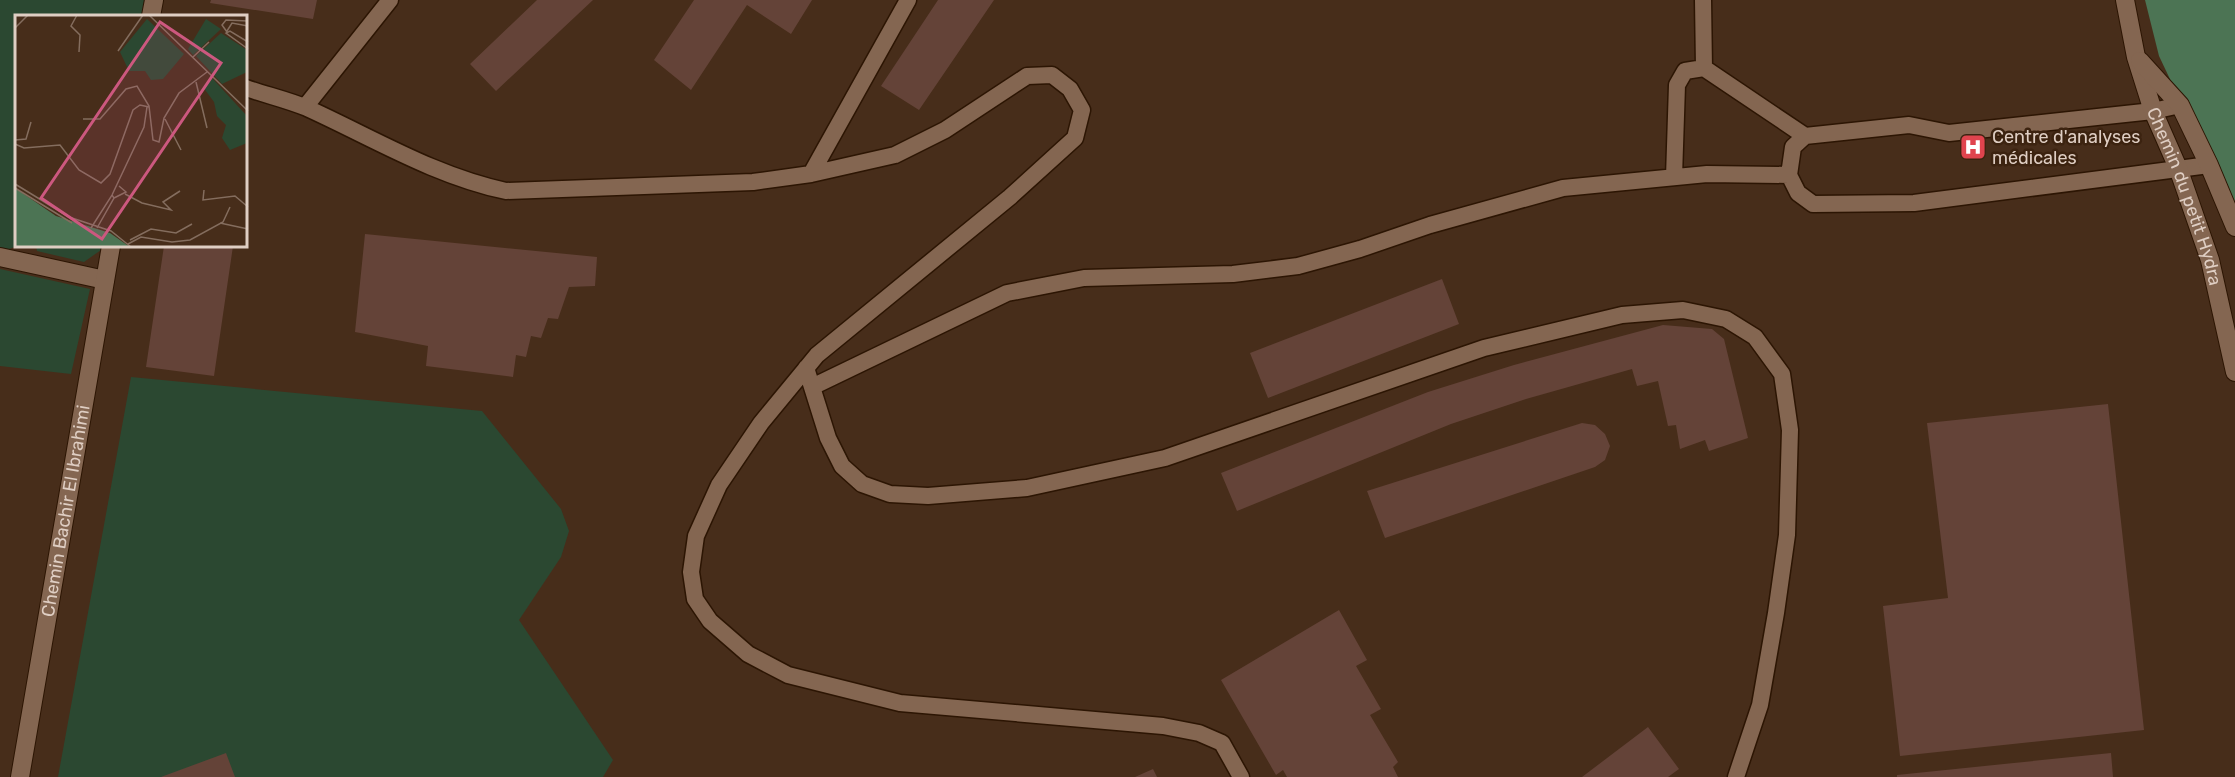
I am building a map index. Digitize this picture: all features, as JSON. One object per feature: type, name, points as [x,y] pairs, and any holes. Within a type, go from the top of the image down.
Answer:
[{"type":"main road","points":[[151,15],[154,0]]},
{"type":"main road","name":"Chemin du petit Hydra","points":[[2125,0],[2136,57],[2153,111],[2178,168],[2210,260],[2235,372]]},
{"type":"main road","name":"Chemin du petit Hydra","points":[[2136,57],[2180,105],[2235,227]]},
{"type":"main road","name":"Chemin Bachir El Ibrahimi","points":[[20,777],[111,248]]},
{"type":"main road","points":[[0,256],[105,280]]},
{"type":"lane","points":[[305,107],[390,0]]},
{"type":"lane","points":[[811,174],[908,0]]},
{"type":"lane","points":[[1703,0],[1704,68]]},
{"type":"lane","points":[[1674,177],[1677,85],[1685,71],[1704,68],[1805,136]]},
{"type":"lane","points":[[248,89],[305,107],[441,173],[473,184],[506,191],[753,182],[811,174],[895,155],[945,130],[1027,76],[1052,75],[1070,89],[1082,110],[1075,138],[1010,196],[818,355],[806,368],[761,423],[718,485],[696,536],[691,572],[695,599],[710,621],[748,654],[788,675],[900,703],[1163,726],[1199,733],[1222,744],[1241,777]]},
{"type":"lane","points":[[2180,105],[2153,111],[1949,133],[1909,125],[1805,136],[1793,147],[1789,174],[1798,193],[1813,204],[1914,202],[2209,165]]},
{"type":"lane","points":[[814,386],[1007,293],[1084,278],[1233,274],[1298,266],[1360,249],[1430,225],[1563,188],[1707,174],[1789,174]]},
{"type":"lane","points":[[806,368],[814,386],[828,438],[842,466],[862,484],[890,494],[928,496],[1027,488],[1166,458],[1484,348],[1622,315],[1683,310],[1726,319],[1755,337],[1782,374],[1790,430],[1787,535],[1776,613],[1760,705],[1736,777]]},
{"type":"green space","points":[[0,0],[146,0],[143,15],[15,15],[15,247],[4,251],[0,250]]},
{"type":"green space","points":[[2145,0],[2235,0],[2235,216],[2159,56]]},
{"type":"green space","points":[[36,248],[101,248],[84,262],[37,251]]},
{"type":"green space","points":[[0,269],[90,289],[71,374],[0,366]]},
{"type":"green space","points":[[131,377],[482,411],[561,509],[569,531],[561,557],[519,620],[613,760],[603,777],[58,777]]},
{"type":"building","points":[[211,0],[317,0],[313,19],[210,3]]},
{"type":"building","points":[[537,0],[593,0],[496,91],[470,64]]},
{"type":"building","points":[[694,0],[812,0],[791,34],[747,5],[691,90],[654,60]]},
{"type":"building","points":[[938,0],[994,0],[919,110],[881,86]]},
{"type":"building","points":[[365,234],[597,257],[595,286],[569,287],[558,319],[548,318],[541,338],[531,336],[526,357],[516,355],[513,377],[426,366],[428,346],[355,332]]},
{"type":"building","points":[[164,248],[233,248],[214,376],[146,367]]},
{"type":"building","points":[[1442,279],[1459,324],[1268,398],[1250,353]]},
{"type":"building","points":[[1663,325],[1712,329],[1724,339],[1748,438],[1709,451],[1705,440],[1680,449],[1676,425],[1668,426],[1658,381],[1637,386],[1632,369],[1526,399],[1451,424],[1237,511],[1221,473],[1428,392],[1514,365]]},
{"type":"building","points":[[2108,404],[2144,730],[1900,756],[1883,606],[1948,598],[1927,423]]},
{"type":"building","points":[[1582,423],[1595,425],[1605,434],[1610,446],[1605,460],[1595,467],[1385,538],[1367,491]]},
{"type":"building","points":[[1339,610],[1367,660],[1356,666],[1381,709],[1370,715],[1398,762],[1393,767],[1398,777],[1287,777],[1283,770],[1276,775],[1221,680]]},
{"type":"building","points":[[1648,727],[1679,769],[1668,777],[1582,777]]},
{"type":"building","points":[[226,753],[235,777],[161,777]]},
{"type":"building","points":[[2111,753],[2113,777],[1897,777],[1897,775]]},
{"type":"building","points":[[1153,769],[1157,777],[1135,777]]},
{"type":"place","name":"Centre d'analyses médicales","points":[[1973,147]]}]
